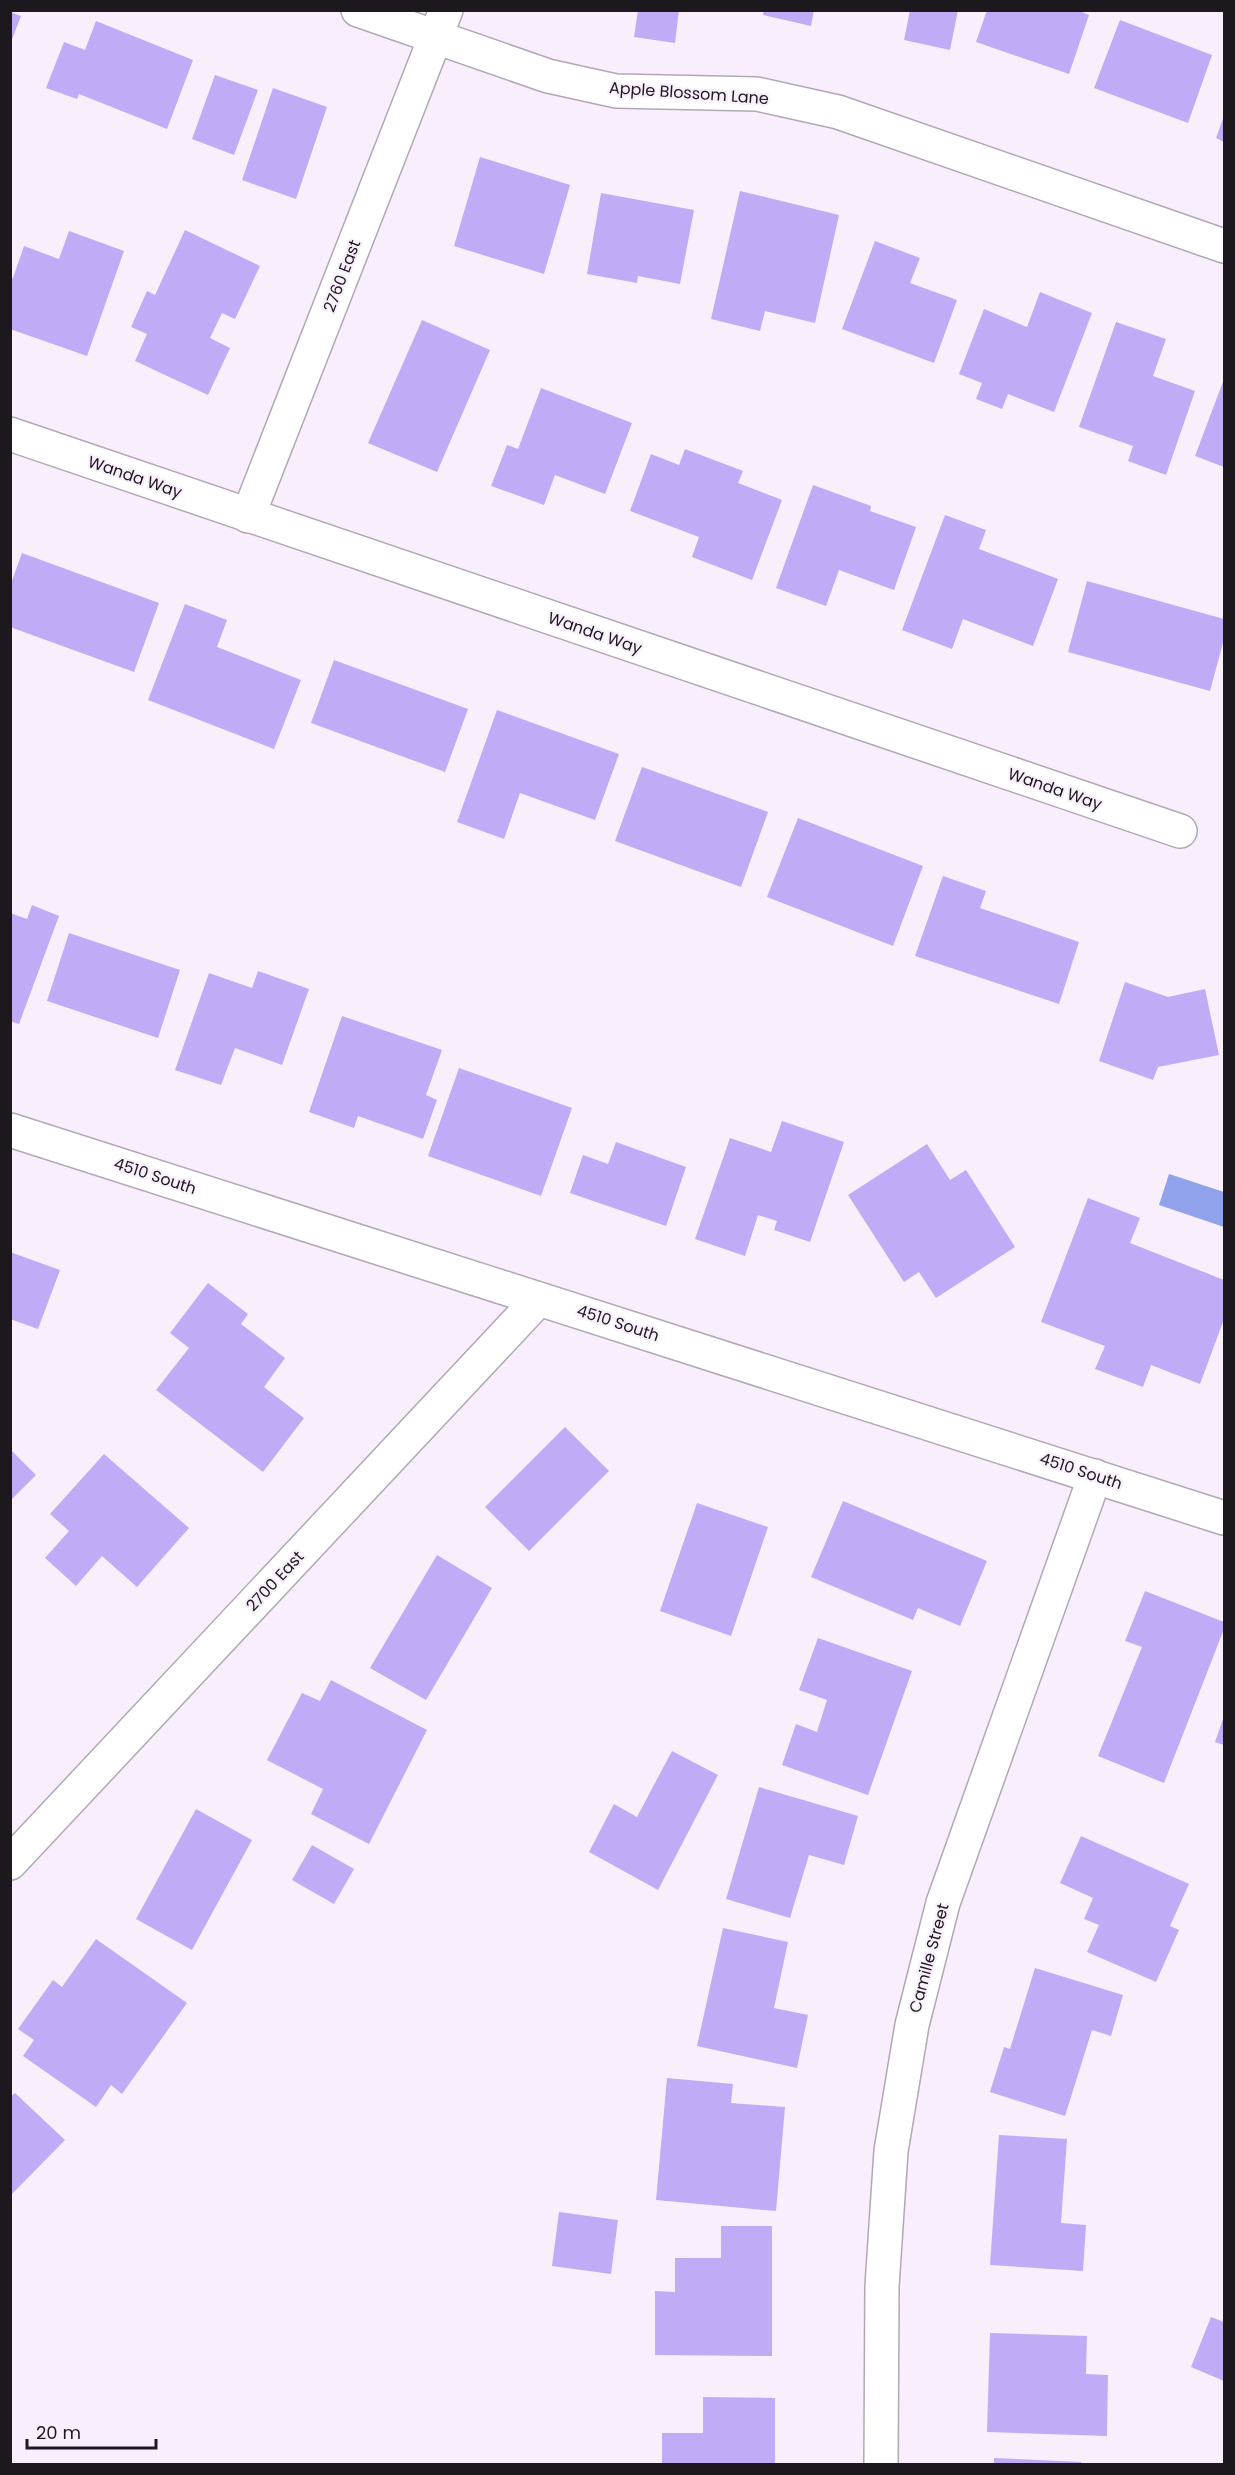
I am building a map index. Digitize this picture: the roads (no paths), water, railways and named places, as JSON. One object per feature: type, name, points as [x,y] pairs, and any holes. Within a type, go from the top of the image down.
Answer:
[{"type":"street","name":"Apple Blossom Lane","points":[[358,10],[441,24],[548,76],[616,91],[757,94],[838,112],[1224,246]]},
{"type":"street","name":"2760 East","points":[[248,516],[441,24]]},
{"type":"street","name":"Wanda Way","points":[[10,434],[1180,831]]},
{"type":"street","name":"4510 South","points":[[10,1130],[1224,1518]]},
{"type":"street","name":"2700 East","points":[[10,1863],[539,1299]]},
{"type":"street","name":"Camille Street","points":[[881,2464],[882,2286],[891,2151],[912,2025],[944,1902],[1095,1476]]},
{"type":"water","points":[[1169,1174],[1224,1192],[1224,1227],[1159,1205]]}]
